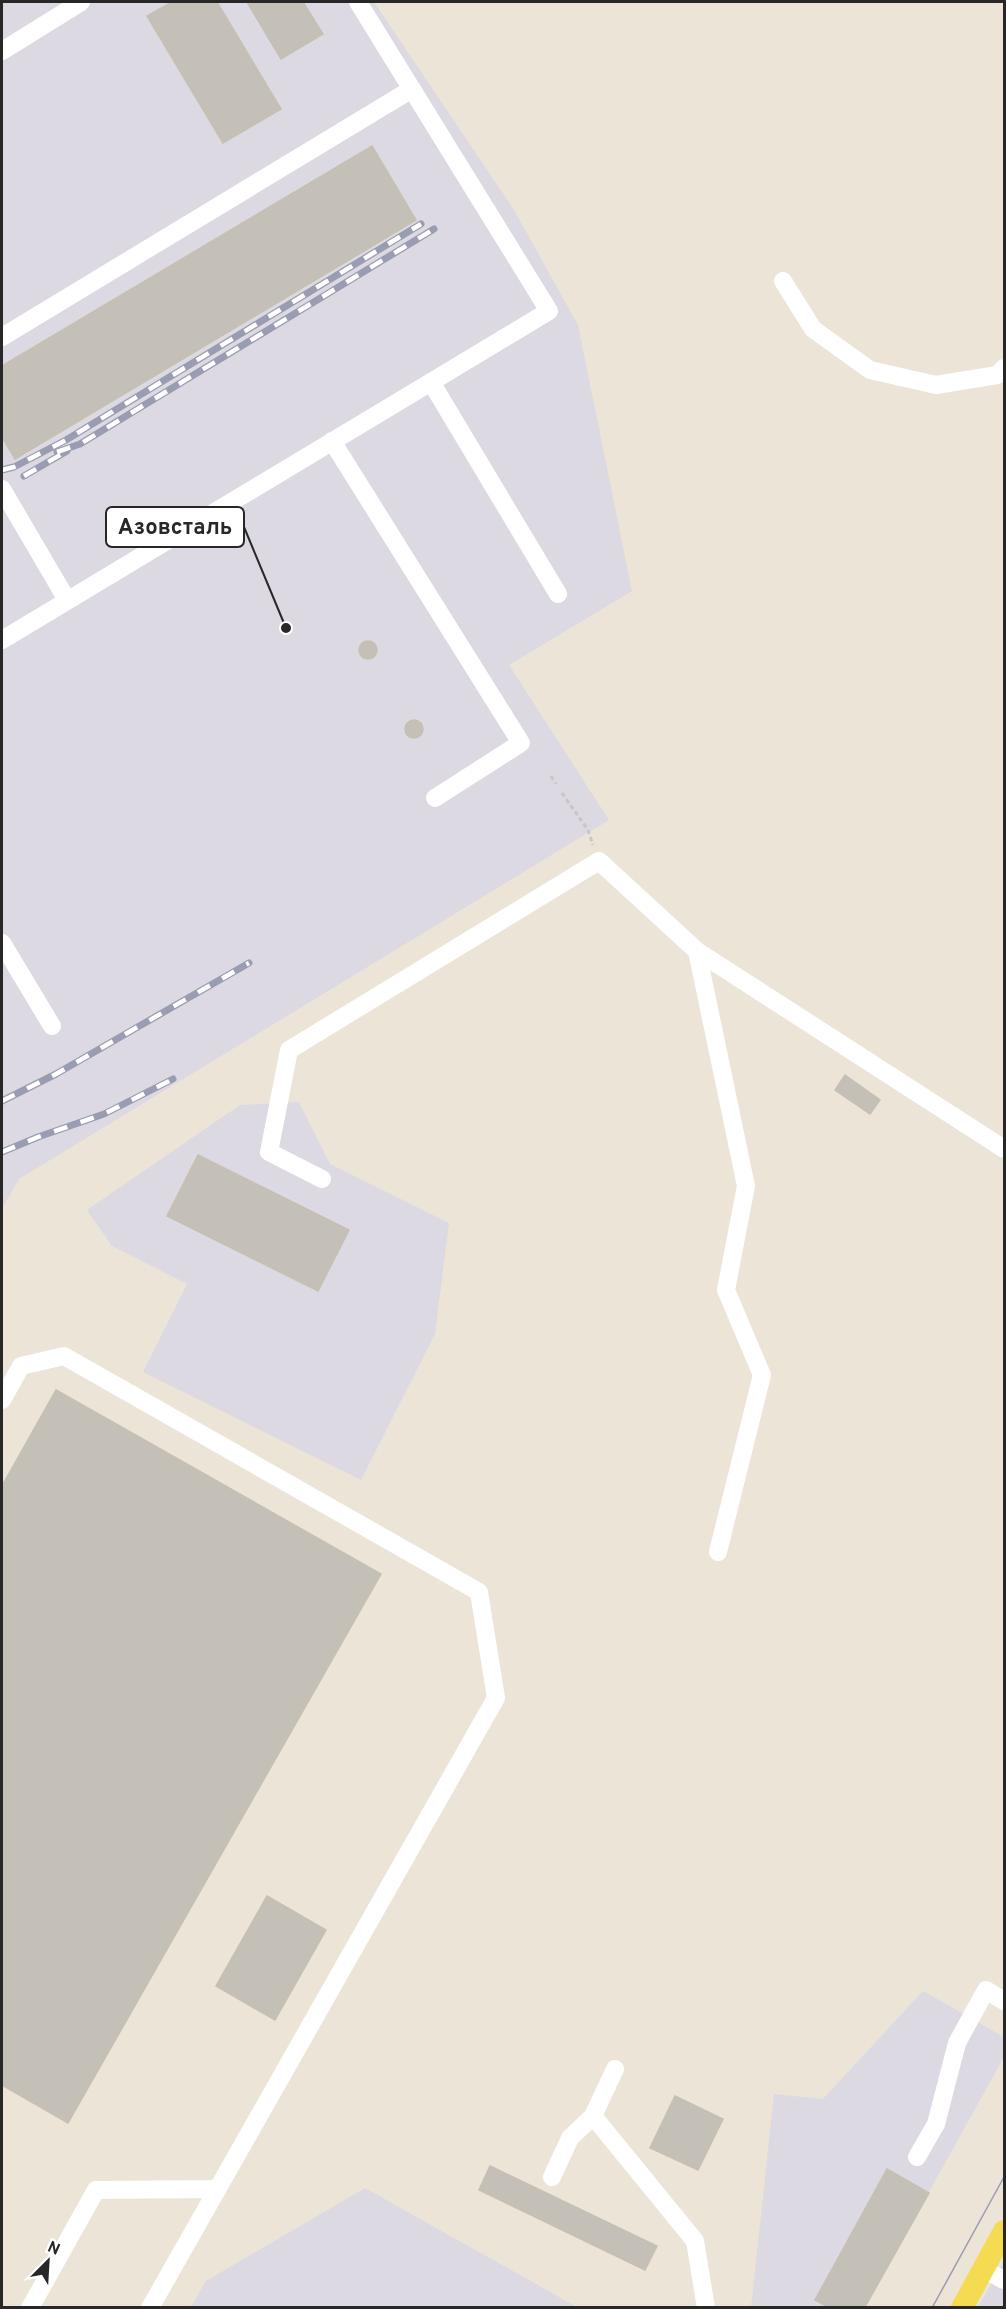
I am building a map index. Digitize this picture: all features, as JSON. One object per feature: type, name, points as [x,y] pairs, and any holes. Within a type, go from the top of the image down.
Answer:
[{"type":"main road","points":[[962,2307],[1005,2231]]},
{"type":"lane","points":[[2,51],[81,2]]},
{"type":"lane","points":[[2,640],[549,312],[358,2]]},
{"type":"lane","points":[[2,337],[412,89]]},
{"type":"lane","points":[[783,281],[813,329],[870,370],[936,385],[998,375],[1005,369]]},
{"type":"lane","points":[[431,382],[558,594]]},
{"type":"lane","points":[[333,441],[521,743],[435,798]]},
{"type":"lane","points":[[2,489],[67,600]]},
{"type":"lane","points":[[322,1179],[269,1152],[289,1050],[599,861],[697,951],[1005,1149]]},
{"type":"lane","points":[[2,943],[52,1026]]},
{"type":"lane","points":[[697,951],[746,1186],[726,1290],[762,1375],[718,1551]]},
{"type":"lane","points":[[2,1400],[21,1366],[64,1356],[479,1592],[496,1698],[150,2307]]},
{"type":"lane","points":[[917,2157],[936,2124],[957,2043],[986,1990],[1005,2001]]},
{"type":"lane","points":[[552,2177],[570,2138],[593,2116],[615,2069]]},
{"type":"lane","points":[[593,2116],[695,2241],[706,2307]]},
{"type":"lane","points":[[30,2307],[96,2190],[218,2188]]},
{"type":"lane","points":[[983,2269],[1005,2280]]},
{"type":"path","points":[[551,776],[556,784]]},
{"type":"path","points":[[562,793],[588,830]]},
{"type":"shaded area","points":[[2,2],[374,2],[514,210],[578,325],[632,591],[509,665],[609,820],[19,1179],[2,1208]]},
{"type":"shaded area","points":[[299,1102],[330,1164],[449,1223],[435,1334],[361,1480],[143,1372],[187,1284],[112,1246],[87,1210],[240,1105]]},
{"type":"shaded area","points":[[923,1991],[1004,2037],[1004,2057],[865,2307],[751,2308],[774,2094],[823,2099]]},
{"type":"shaded area","points":[[365,2188],[577,2307],[191,2307],[206,2281]]},
{"type":"shaded area","points":[[1004,2261],[1004,2307],[978,2307]]},
{"type":"building","points":[[172,2],[217,2],[281,109],[223,143],[147,16]]},
{"type":"building","points":[[247,2],[303,2],[323,34],[281,59]]},
{"type":"building","points":[[372,146],[416,220],[15,459],[2,437],[2,366]]},
{"type":"building","points":[[368,641],[374,644],[377,650],[374,656],[368,659],[362,656],[359,650],[362,644]]},
{"type":"building","points":[[414,720],[420,723],[423,729],[420,735],[414,738],[408,735],[405,729],[408,723]]},
{"type":"building","points":[[845,1075],[880,1100],[870,1114],[835,1090]]},
{"type":"building","points":[[198,1155],[349,1230],[318,1291],[167,1216]]},
{"type":"building","points":[[56,1390],[381,1574],[68,2123],[2,2085],[2,1486]]},
{"type":"building","points":[[267,1896],[326,1930],[275,2020],[216,1986]]},
{"type":"building","points":[[675,2096],[723,2119],[698,2170],[650,2148]]},
{"type":"building","points":[[490,2166],[657,2246],[645,2270],[479,2190]]},
{"type":"building","points":[[887,2169],[929,2193],[865,2307],[828,2307],[815,2300]]},
{"type":"tram line","points":[[932,2308],[1004,2177]]},
{"type":"railway","points":[[2,470],[14,467],[66,440],[421,224]]},
{"type":"railway","points":[[57,452],[80,444],[434,229]]},
{"type":"railway","points":[[24,476],[67,451]]},
{"type":"railway","points":[[2,1101],[56,1074],[249,963]]},
{"type":"railway","points":[[2,1152],[104,1114],[173,1079]]},
{"type":"place","name":"Азовсталь","points":[[286,628]]}]
